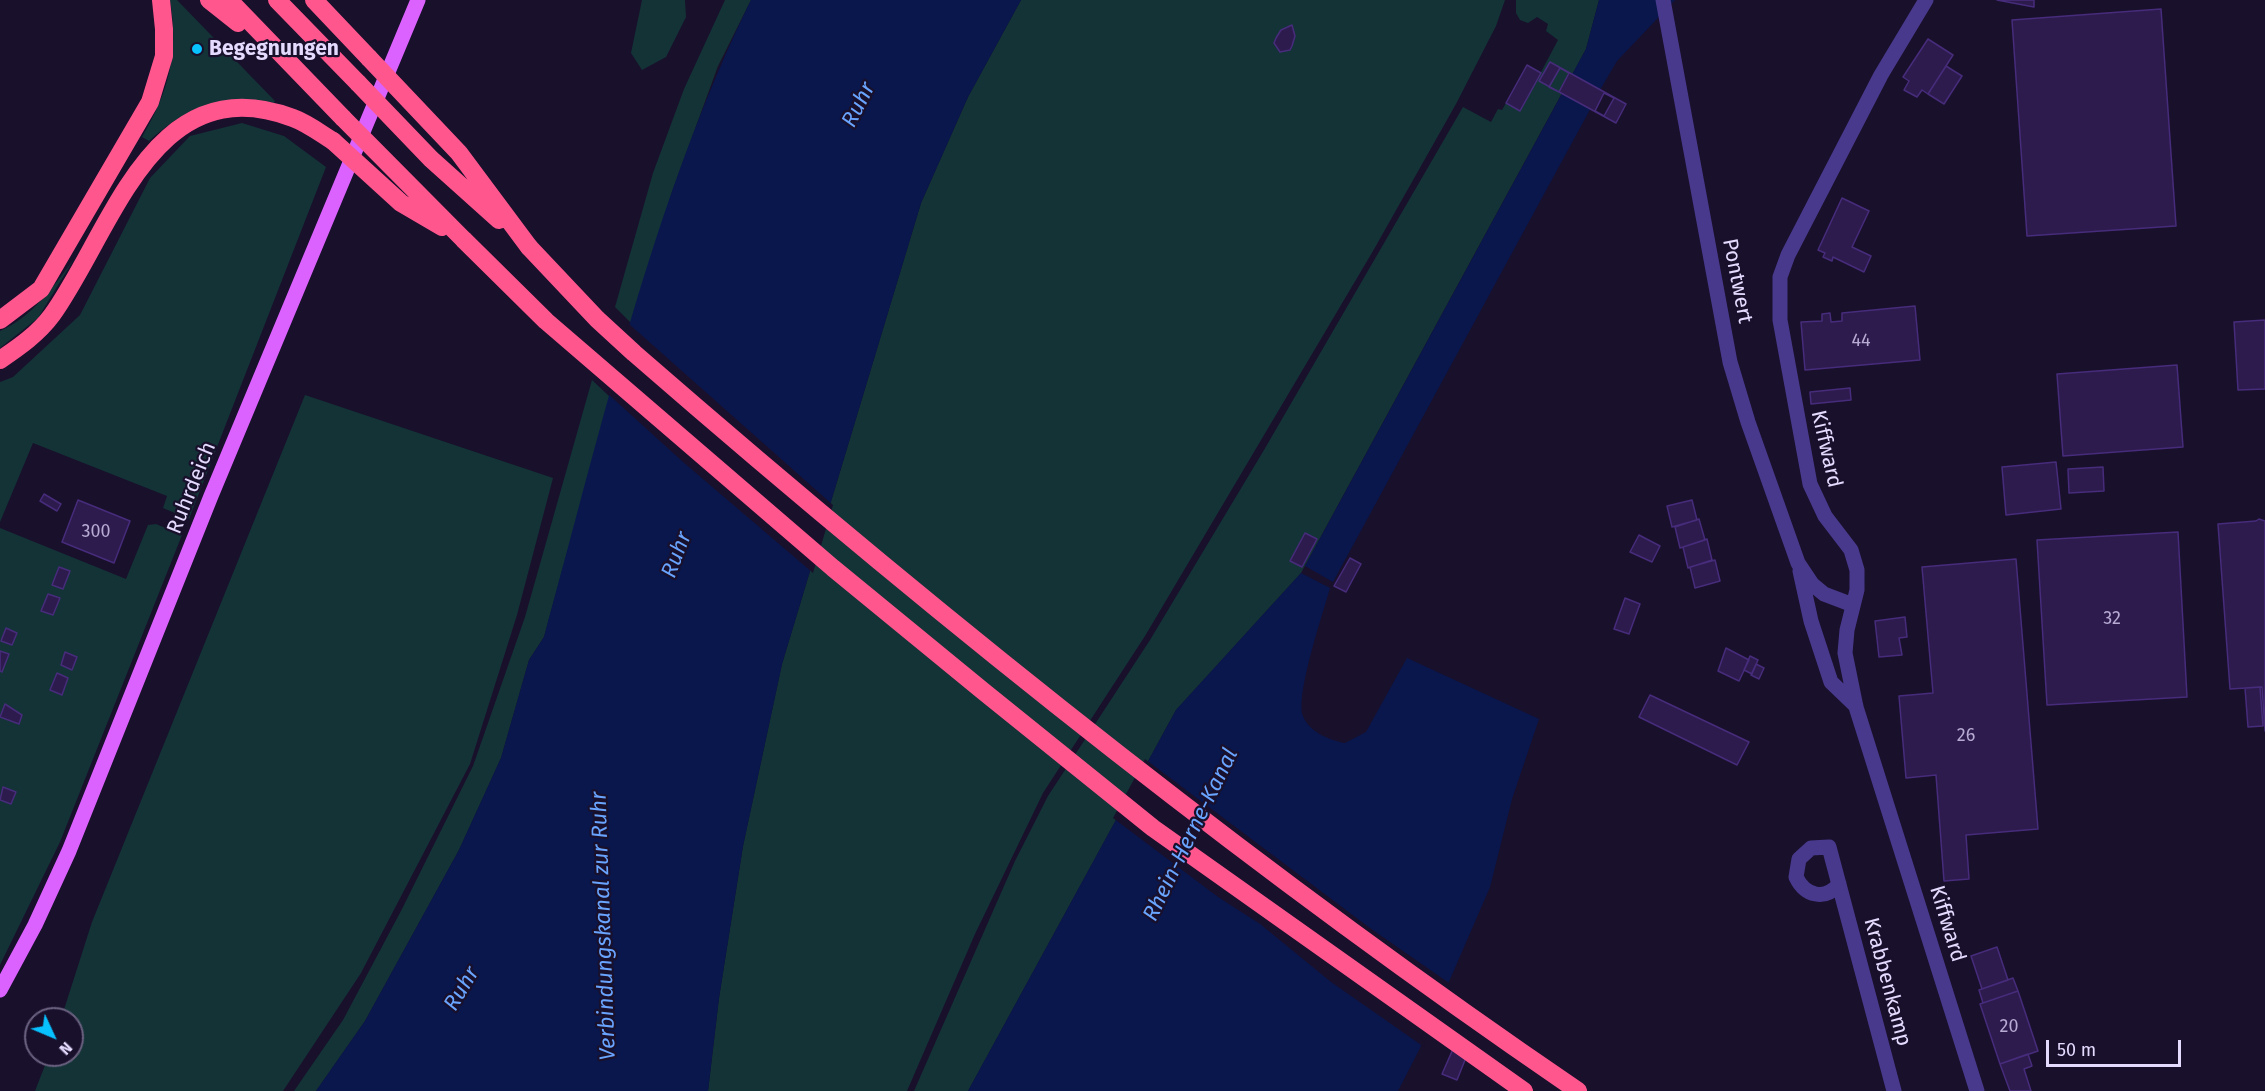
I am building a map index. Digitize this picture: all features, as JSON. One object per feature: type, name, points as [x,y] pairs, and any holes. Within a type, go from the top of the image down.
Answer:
[{"type":"highway","points":[[0,320],[41,289],[150,102],[164,56],[161,0]]},
{"type":"highway","points":[[208,0],[280,55]]},
{"type":"highway","points":[[229,0],[280,55],[546,321],[833,568],[1153,828],[1524,1091]]},
{"type":"highway","points":[[277,0],[431,159],[529,247],[597,319],[634,353],[1003,662],[1173,797],[1377,952],[1578,1091]]},
{"type":"highway","points":[[318,3],[459,153],[529,247]]},
{"type":"highway","points":[[0,360],[28,341],[51,317],[132,178],[156,147],[188,122],[209,113],[252,108],[296,119],[333,141],[401,203],[464,240]]},
{"type":"main road","name":"Ruhrdeich","points":[[0,990],[35,926],[69,851],[211,496],[418,0]]},
{"type":"street","name":"Pontwert","points":[[1663,0],[1730,362],[1748,422],[1798,562],[1811,621],[1831,682],[1856,707]]},
{"type":"street","name":"Kiffward","points":[[1926,0],[1862,112],[1788,255],[1780,277],[1780,320],[1810,484],[1825,516],[1851,550],[1857,570],[1845,652],[1856,707],[1977,1091]]},
{"type":"street","name":"Pontwert","points":[[1798,562],[1812,584],[1824,594],[1853,605]]},
{"type":"street","name":"Krabbenkamp","points":[[1839,884],[1894,1091]]},
{"type":"green space","points":[[170,0],[177,0],[275,101],[274,103],[238,100],[222,102],[192,111],[177,119],[149,141],[142,137],[159,104],[170,71],[173,37]]},
{"type":"green space","points":[[642,0],[685,0],[686,17],[666,57],[642,70],[631,53]]},
{"type":"green space","points":[[725,0],[751,0],[718,66],[672,192],[631,323],[615,307],[653,173],[684,89]]},
{"type":"green space","points":[[1021,0],[1505,0],[1496,26],[1456,104],[1373,251],[1145,636],[1043,793],[975,934],[907,1091],[708,1091],[719,998],[743,846],[782,664],[921,203],[968,97]]},
{"type":"green space","points":[[1516,0],[1599,0],[1586,49],[1301,573],[1176,710],[968,1091],[914,1091],[1015,861],[1048,796],[1150,640],[1264,450],[1463,107],[1491,122],[1498,109],[1502,110],[1527,65],[1541,72],[1558,40],[1546,31],[1548,24],[1537,17],[1528,23],[1520,20],[1516,13]]},
{"type":"green space","points":[[242,123],[284,136],[326,167],[189,519],[163,508],[167,496],[33,443],[0,522],[0,382],[13,377],[80,315],[150,178],[190,136]]},
{"type":"green space","points":[[74,259],[38,318],[0,348],[0,331],[32,310]]},
{"type":"green space","points":[[592,380],[610,397],[544,637],[529,660],[501,758],[459,850],[365,1021],[316,1091],[294,1091],[343,1020],[402,909],[473,766],[525,617]]},
{"type":"green space","points":[[305,395],[553,478],[517,615],[470,764],[361,973],[283,1091],[35,1091],[44,1067],[84,1067],[84,1007],[65,1007],[92,922]]},
{"type":"green space","points":[[156,524],[182,535],[60,842],[0,965],[0,528],[126,579],[148,525]]},
{"type":"water","points":[[751,0],[1021,0],[968,97],[921,203],[782,664],[743,846],[719,998],[708,1091],[316,1091],[365,1021],[459,850],[501,758],[529,660],[544,637],[610,394],[658,233],[716,76]]},
{"type":"water","points":[[1599,0],[1675,0],[1617,61],[1597,95],[1569,80],[1586,49]]},
{"type":"water","points":[[1565,88],[1593,104],[1333,582],[1305,566]]},
{"type":"water","name":"Rhein-Herne-Kanal","points":[[1301,573],[1330,588],[1316,634],[1303,691],[1303,716],[1315,731],[1345,743],[1366,732],[1407,658],[1539,719],[1512,799],[1490,887],[1438,1007],[1416,1039],[1422,1043],[1398,1091],[968,1091],[1176,710]]},
{"type":"pier","points":[[628,323],[833,505],[813,573],[683,462],[608,394]]},
{"type":"pier","points":[[1145,759],[1370,928],[1452,985],[1441,1009],[1420,1038],[1425,1042],[1424,1047],[1331,982],[1260,924],[1218,897],[1113,818]]},
{"type":"building","points":[[1997,0],[2034,0],[2034,7]]},
{"type":"building","points":[[2161,9],[2176,226],[2027,236],[2012,20]]},
{"type":"building","points":[[1292,25],[1295,36],[1292,46],[1290,50],[1280,52],[1274,43],[1276,38],[1281,30]]},
{"type":"building","points":[[1928,39],[1953,55],[1928,94],[1922,90],[1917,97],[1904,90],[1909,81],[1903,77]]},
{"type":"building","points":[[1550,62],[1626,104],[1616,123],[1539,81]]},
{"type":"building","points":[[1527,65],[1541,73],[1520,111],[1506,103]]},
{"type":"building","points":[[1946,66],[1962,76],[1944,104],[1928,94]]},
{"type":"building","points":[[1560,68],[1569,73],[1559,92],[1549,87]]},
{"type":"building","points":[[1604,93],[1614,98],[1604,116],[1595,111]]},
{"type":"building","points":[[1842,198],[1869,211],[1852,247],[1871,256],[1864,272],[1833,257],[1832,261],[1823,257],[1825,253],[1818,250]]},
{"type":"building","points":[[1915,306],[1920,360],[1805,370],[1801,322],[1822,321],[1822,314],[1830,313],[1831,322],[1842,321],[1842,313]]},
{"type":"building","points":[[2265,320],[2265,389],[2238,390],[2234,322]]},
{"type":"building","points":[[2177,365],[2183,447],[2063,456],[2057,374]]},
{"type":"building","points":[[1850,388],[1851,400],[1811,404],[1810,392]]},
{"type":"building","points":[[2056,462],[2061,509],[2006,515],[2002,467]]},
{"type":"building","points":[[2103,467],[2104,491],[2069,493],[2068,469]]},
{"type":"building","points":[[44,494],[61,504],[57,511],[40,501]]},
{"type":"building","points":[[78,500],[130,521],[114,563],[62,542]]},
{"type":"building","points":[[1692,500],[1697,520],[1672,527],[1667,506]]},
{"type":"building","points":[[1699,519],[1705,540],[1680,548],[1675,527]]},
{"type":"building","points":[[2259,519],[2265,521],[2265,731],[2262,687],[2230,689],[2218,524]]},
{"type":"building","points":[[2178,532],[2187,697],[2047,705],[2037,540]]},
{"type":"building","points":[[1305,533],[1317,539],[1302,567],[1290,561]]},
{"type":"building","points":[[1639,535],[1660,546],[1652,562],[1630,552]]},
{"type":"building","points":[[1707,539],[1712,560],[1688,568],[1683,547]]},
{"type":"building","points":[[1350,558],[1361,564],[1346,592],[1334,586]]},
{"type":"building","points":[[2016,559],[2038,829],[1966,835],[1969,879],[1944,881],[1936,775],[1906,778],[1899,696],[1933,693],[1922,567]]},
{"type":"building","points":[[1715,560],[1720,581],[1695,588],[1690,567]]},
{"type":"building","points":[[59,567],[70,571],[63,589],[52,585]]},
{"type":"building","points":[[48,594],[60,598],[53,615],[41,611]]},
{"type":"building","points":[[1625,598],[1640,604],[1629,634],[1614,629]]},
{"type":"building","points":[[1905,617],[1907,637],[1899,638],[1902,655],[1879,657],[1875,621]]},
{"type":"building","points":[[6,628],[17,633],[12,645],[1,641]]},
{"type":"building","points":[[1726,648],[1749,660],[1739,681],[1718,671]]},
{"type":"building","points":[[0,651],[9,654],[2,672],[0,671]]},
{"type":"building","points":[[65,652],[77,657],[72,670],[61,665]]},
{"type":"building","points":[[1750,656],[1758,660],[1752,674],[1744,670]]},
{"type":"building","points":[[1756,664],[1764,668],[1759,679],[1751,675]]},
{"type":"building","points":[[57,673],[68,678],[62,695],[50,690]]},
{"type":"building","points":[[2260,687],[2263,726],[2248,727],[2245,688]]},
{"type":"building","points":[[1650,695],[1749,742],[1737,765],[1639,717]]},
{"type":"building","points":[[5,704],[22,715],[19,724],[0,717]]},
{"type":"building","points":[[3,787],[16,792],[11,804],[0,800]]},
{"type":"building","points":[[1997,947],[2008,980],[1982,989],[1971,956]]},
{"type":"building","points":[[2013,978],[2018,991],[1983,1003],[1979,990]]},
{"type":"building","points":[[2018,991],[2038,1051],[2000,1064],[1980,1004]]},
{"type":"building","points":[[1453,1049],[1467,1055],[1457,1080],[1442,1074]]},
{"type":"building","points":[[2028,1054],[2032,1066],[2024,1069],[2031,1091],[2010,1091],[2000,1064]]},
{"type":"place","name":"Begegnungen","points":[[197,49]]},
{"type":"water label","name":"Ruhr","points":[[859,105]]},
{"type":"water label","name":"Ruhr","points":[[677,555]]},
{"type":"water label","name":"Verbindungskanal zur Ruhr","points":[[604,926]]},
{"type":"water label","name":"Ruhr","points":[[462,989]]}]
